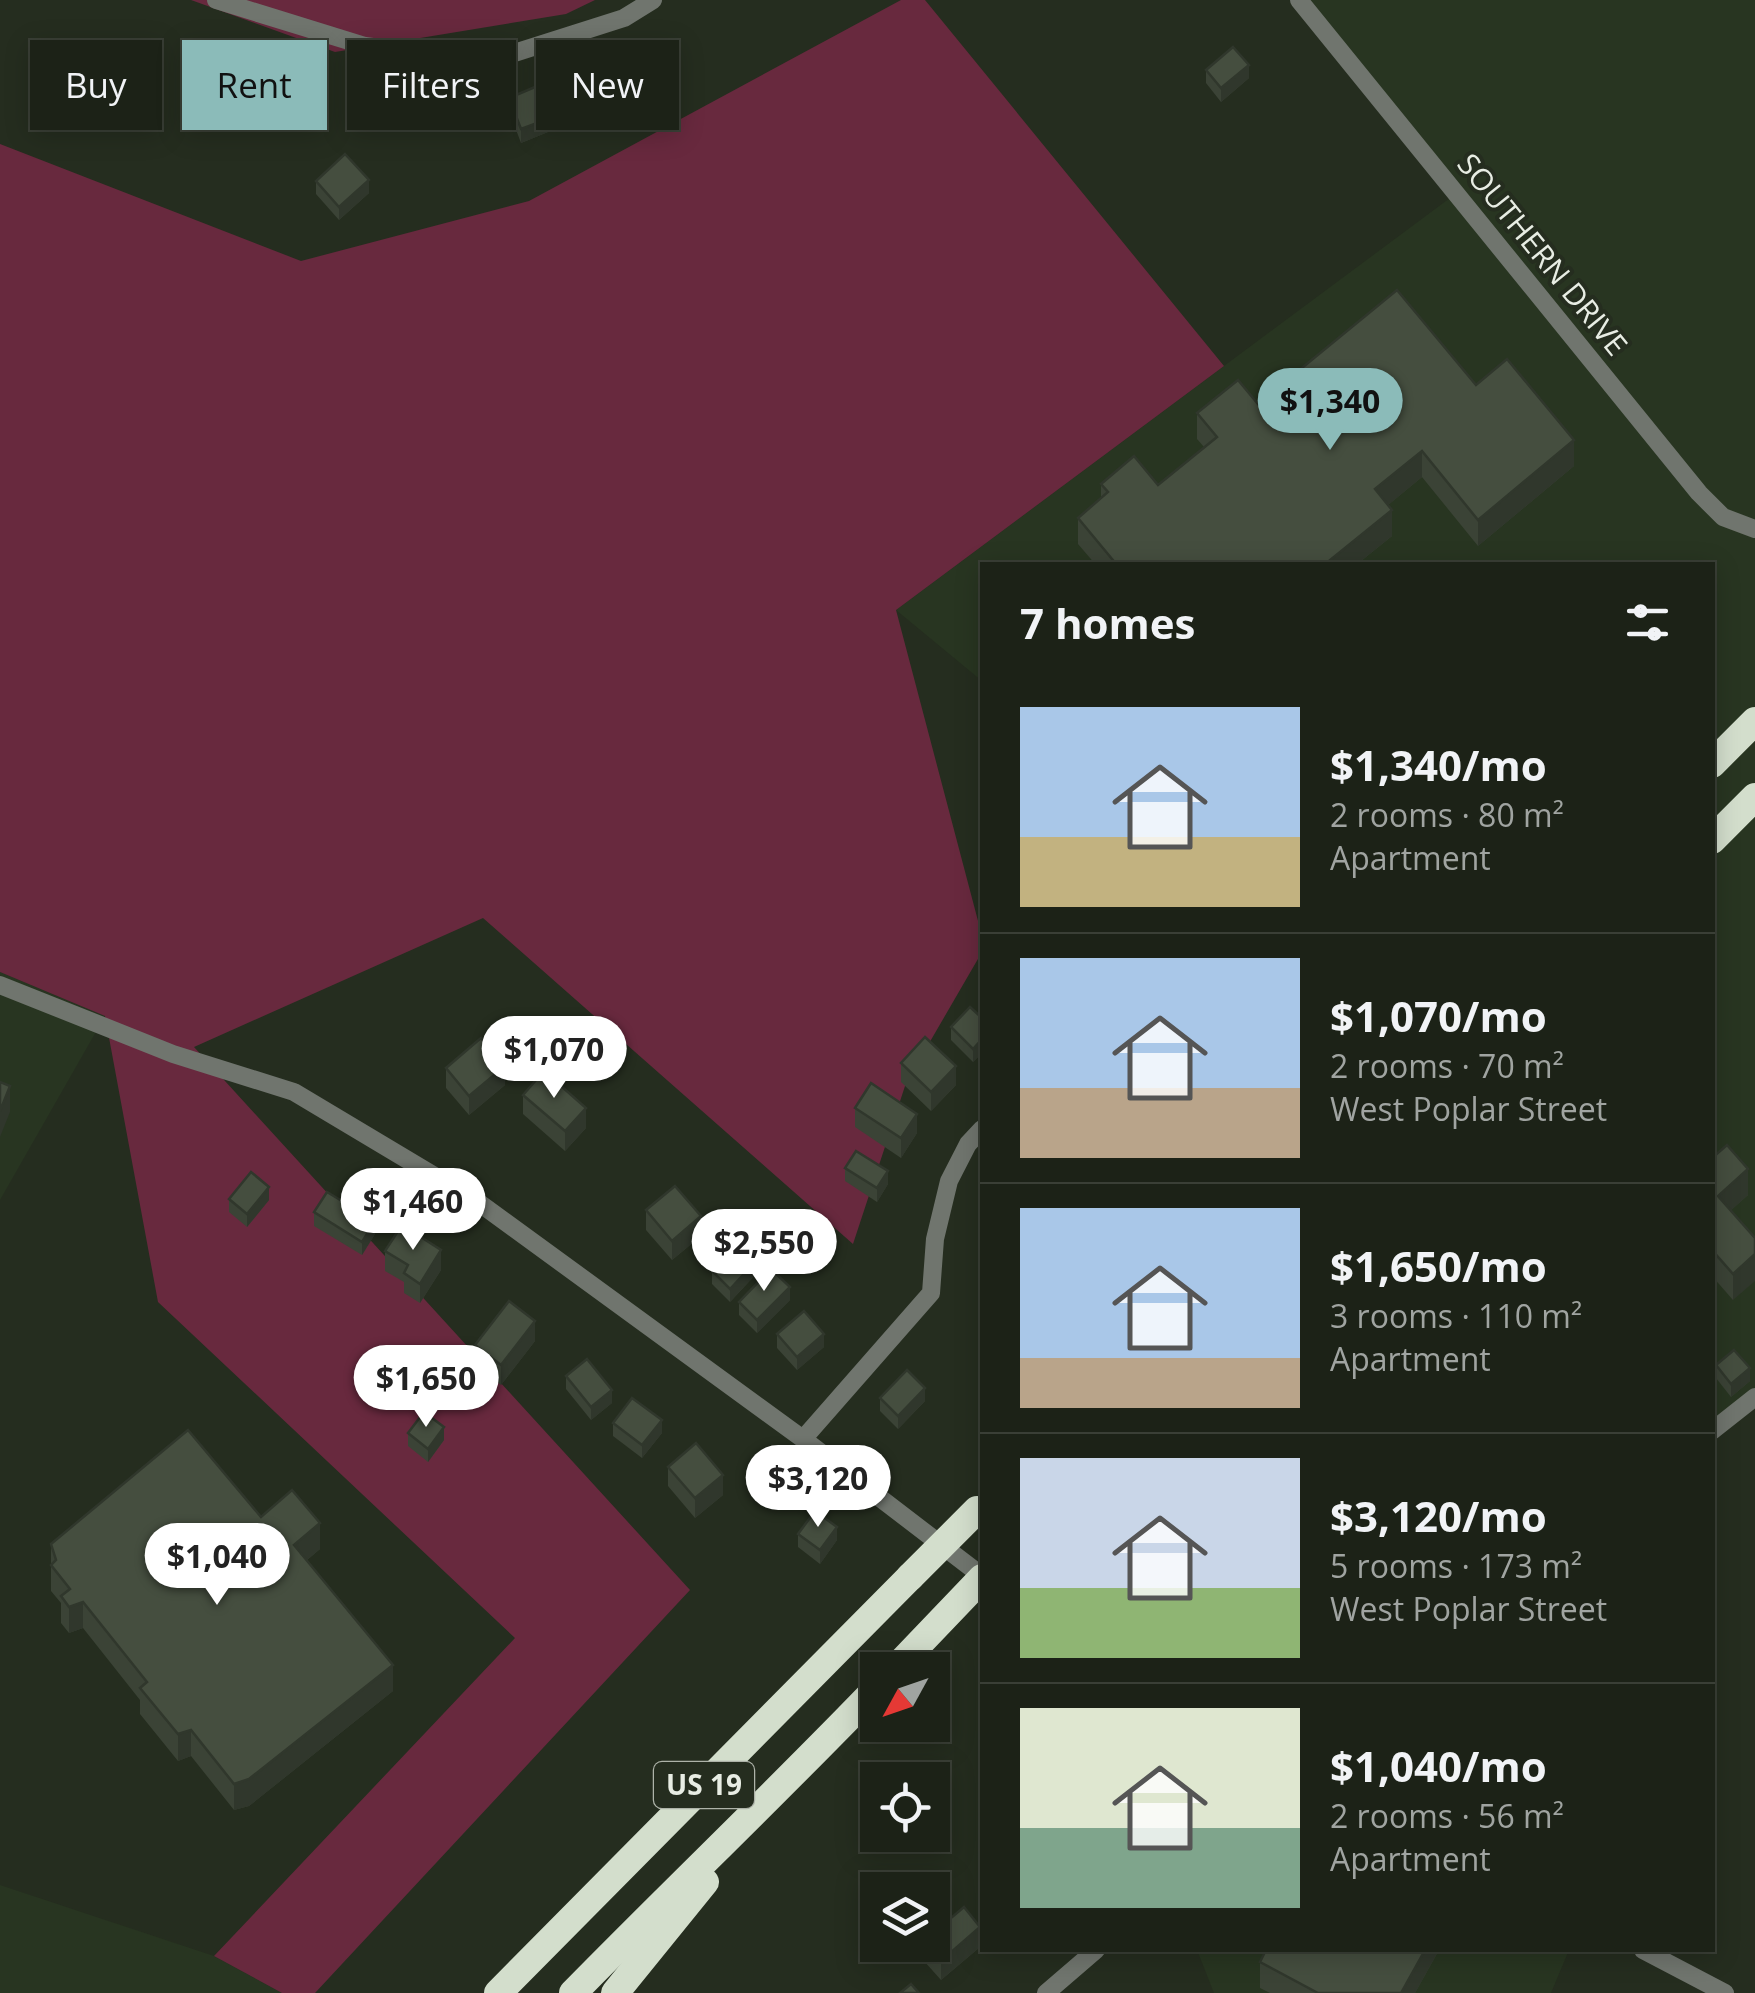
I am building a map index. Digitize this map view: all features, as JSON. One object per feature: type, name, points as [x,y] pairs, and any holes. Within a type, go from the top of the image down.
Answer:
[{"type":"highway","points":[[1715,761],[1755,721]]},
{"type":"highway","points":[[1715,837],[1755,797]]},
{"type":"highway","name":"US 19","points":[[498,1993],[980,1508]]},
{"type":"highway","points":[[911,1652],[980,1579]]},
{"type":"highway","name":"US 19","points":[[573,1993],[860,1706]]},
{"type":"highway","points":[[615,1993],[781,1788]]},
{"type":"highway","points":[[487,1993],[524,1967]]},
{"type":"street","points":[[216,0],[365,46],[486,62],[624,18],[653,0]]},
{"type":"street","name":"SOUTHERN DRIVE","points":[[1310,5],[1700,492],[1723,517],[1755,529]]},
{"type":"street","points":[[0,985],[173,1054],[294,1092],[478,1202],[803,1439],[980,1575]]},
{"type":"street","points":[[803,1439],[931,1293],[936,1239],[949,1181],[968,1144],[980,1131]]},
{"type":"street","points":[[1715,1429],[1755,1397]]},
{"type":"street","points":[[1046,1993],[1094,1952]]},
{"type":"street","points":[[1647,1952],[1724,1993]]},
{"type":"shaded area","points":[[191,0],[595,0],[566,14],[408,40],[347,40],[347,50],[335,52],[327,49],[327,40],[302,40]]},
{"type":"shaded area","points":[[901,0],[925,0],[1224,366],[896,610],[980,928],[980,955],[906,1083],[853,1244],[483,918],[194,1047],[690,1590],[315,1993],[282,1993],[214,1956],[515,1638],[158,1302],[105,1016],[0,972],[0,144],[301,261],[529,201],[660,130],[679,130],[679,120]]},
{"type":"shaded area","points":[[1299,0],[1755,0],[1755,1397],[1715,1429],[1715,562],[980,562],[980,679],[896,610],[1458,192]]},
{"type":"shaded area","points":[[0,972],[105,1016],[0,1200]]},
{"type":"shaded area","points":[[0,1885],[214,1956],[282,1993],[0,1993]]},
{"type":"shaded area","points":[[1198,1952],[1568,1952],[1551,1993],[1214,1993]]},
{"type":"building","points":[[1233,47],[1249,65],[1221,88],[1206,70]]},
{"type":"building","points":[[535,87],[536,123],[521,129],[516,116],[516,95]]},
{"type":"building","points":[[345,154],[369,180],[339,207],[316,181]]},
{"type":"building","points":[[1397,290],[1476,385],[1507,359],[1574,440],[1478,520],[1422,451],[1375,489],[1392,510],[1328,562],[1115,562],[1078,518],[1108,492],[1101,484],[1134,456],[1158,485],[1217,437],[1197,413],[1238,380],[1258,404]]},
{"type":"building","points":[[970,1007],[980,1016],[980,1041],[973,1049],[951,1027]]},
{"type":"building","points":[[925,1037],[956,1066],[931,1092],[901,1063]]},
{"type":"building","points":[[481,1038],[505,1066],[469,1096],[446,1068]]},
{"type":"building","points":[[544,1071],[586,1108],[565,1131],[523,1095]]},
{"type":"building","points":[[0,1082],[10,1086],[0,1111]]},
{"type":"building","points":[[871,1083],[917,1114],[901,1138],[855,1108]]},
{"type":"building","points":[[1727,1145],[1748,1169],[1718,1196],[1755,1238],[1755,1254],[1733,1274],[1715,1253],[1715,1155]]},
{"type":"building","points":[[856,1151],[888,1171],[877,1188],[845,1168]]},
{"type":"building","points":[[251,1172],[269,1187],[247,1214],[229,1199]]},
{"type":"building","points":[[675,1186],[701,1216],[672,1241],[646,1210]]},
{"type":"building","points":[[327,1192],[375,1221],[362,1242],[314,1212]]},
{"type":"building","points":[[402,1225],[441,1250],[420,1284],[404,1273],[408,1265],[385,1251]]},
{"type":"building","points":[[739,1242],[757,1260],[730,1289],[712,1271]]},
{"type":"building","points":[[771,1269],[790,1287],[757,1320],[739,1302]]},
{"type":"building","points":[[509,1301],[535,1321],[501,1365],[475,1345]]},
{"type":"building","points":[[804,1311],[824,1334],[797,1357],[777,1334]]},
{"type":"building","points":[[1734,1350],[1750,1368],[1731,1384],[1716,1365]]},
{"type":"building","points":[[587,1359],[612,1390],[591,1407],[566,1376]]},
{"type":"building","points":[[907,1370],[925,1388],[898,1416],[880,1398]]},
{"type":"building","points":[[632,1398],[662,1420],[642,1445],[613,1423]]},
{"type":"building","points":[[424,1412],[444,1427],[428,1449],[408,1433]]},
{"type":"building","points":[[188,1430],[261,1517],[292,1490],[320,1523],[294,1545],[393,1665],[249,1779],[234,1784],[191,1730],[178,1734],[140,1688],[147,1682],[83,1602],[69,1607],[61,1596],[70,1589],[51,1565],[56,1560],[51,1544]]},
{"type":"building","points":[[696,1443],[723,1475],[695,1498],[668,1467]]},
{"type":"building","points":[[815,1511],[837,1527],[820,1550],[798,1534]]},
{"type":"building","points":[[964,1907],[980,1927],[950,1953],[950,1917]]},
{"type":"building","points":[[1265,1952],[1424,1952],[1401,1993],[1318,1993],[1260,1962]]},
{"type":"building","points":[[911,1984],[919,1993],[900,1993]]}]
